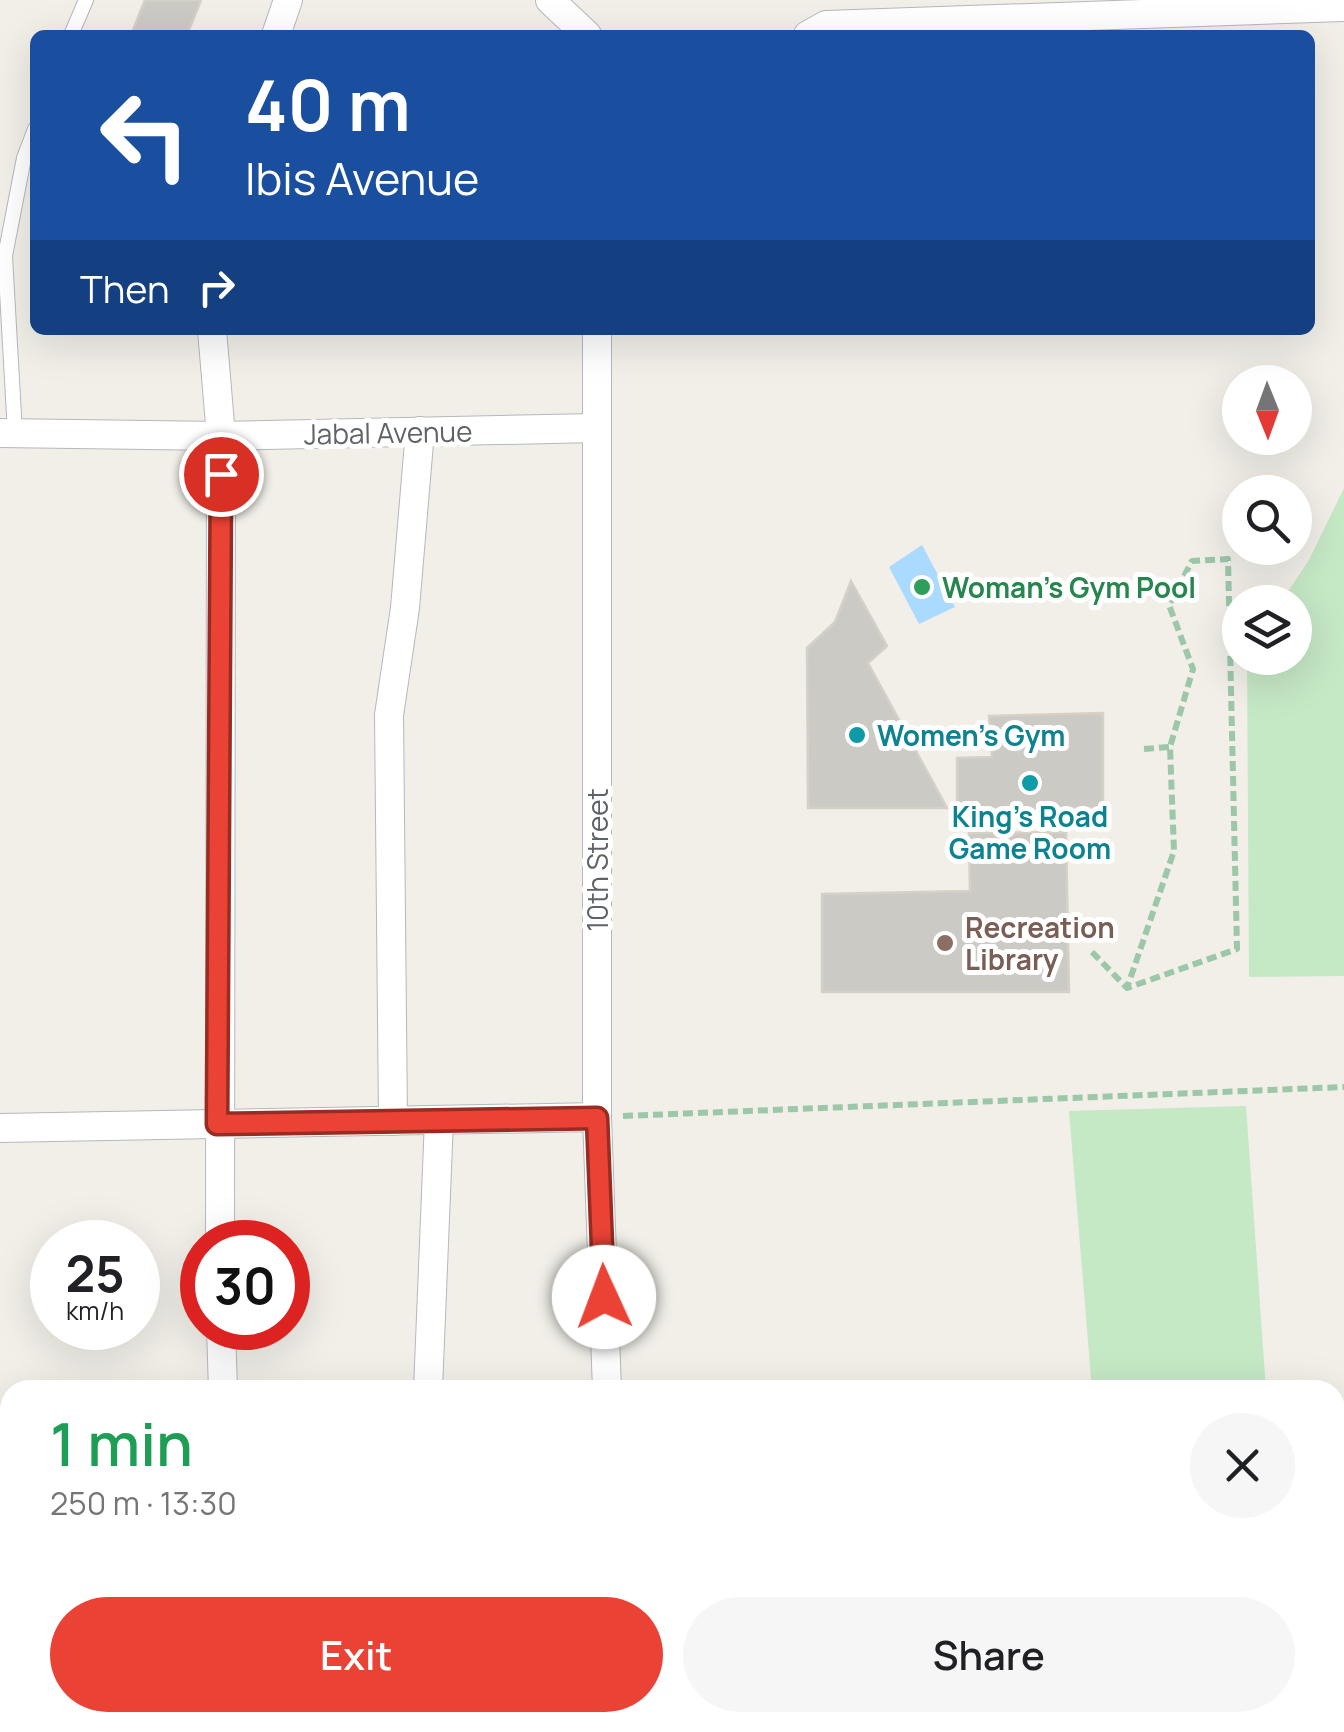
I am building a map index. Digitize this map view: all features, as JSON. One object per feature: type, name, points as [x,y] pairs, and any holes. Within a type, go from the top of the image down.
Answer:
[{"type":"street","points":[[278,30],[288,0]]},
{"type":"street","points":[[550,0],[582,30]]},
{"type":"street","points":[[817,30],[826,25],[1002,8],[1344,7]]},
{"type":"street","points":[[212,335],[221,436],[219,1220]]},
{"type":"street","name":"10th Street","points":[[597,335],[597,1118],[607,1380]]},
{"type":"street","name":"Jabal Avenue","points":[[8,433],[221,436],[596,428]]},
{"type":"street","points":[[393,1121],[389,714],[405,608],[420,431]]},
{"type":"street","points":[[0,1128],[597,1118]]},
{"type":"street","points":[[428,1380],[439,1120]]},
{"type":"street","points":[[222,1350],[223,1380]]},
{"type":"lane","points":[[72,30],[86,0]]},
{"type":"lane","points":[[8,433],[5,256],[30,142]]},
{"type":"path","points":[[1228,559],[1237,949],[1127,988],[1174,851],[1170,747],[1193,670],[1169,605],[1192,561],[1228,559]]},
{"type":"path","points":[[1144,749],[1170,747]]},
{"type":"path","points":[[1092,952],[1127,988]]},
{"type":"path","points":[[597,1118],[1344,1087]]},
{"type":"green space","points":[[1344,488],[1344,976],[1249,977],[1247,675],[1312,675],[1312,585],[1292,585],[1306,565],[1312,565],[1312,554]]},
{"type":"green space","points":[[1246,1106],[1265,1380],[1091,1380],[1069,1111]]},
{"type":"water","name":"Woman's Gym Pool","points":[[922,545],[955,607],[919,624],[889,567]]},
{"type":"building","points":[[145,0],[201,0],[189,30],[133,30]]},
{"type":"building","name":"Women's Gym","points":[[851,581],[887,646],[868,663],[947,808],[808,808],[807,648],[835,622]]},
{"type":"building","name":"King's Road Game Room","points":[[1103,713],[1103,808],[957,810],[957,758],[992,757],[989,716]]},
{"type":"building","name":"Recreation Library","points":[[1066,832],[1069,992],[822,992],[822,894],[970,891],[969,833]]},
{"type":"place","name":"Woman's Gym Pool","points":[[922,587]]},
{"type":"place","name":"Women's Gym","points":[[857,735]]},
{"type":"place","name":"King's Road Game Room","points":[[1030,783]]},
{"type":"place","name":"Recreation Library","points":[[945,943]]},
{"type":"route","points":[[221,474],[217,1124],[597,1118],[604,1297]]}]
